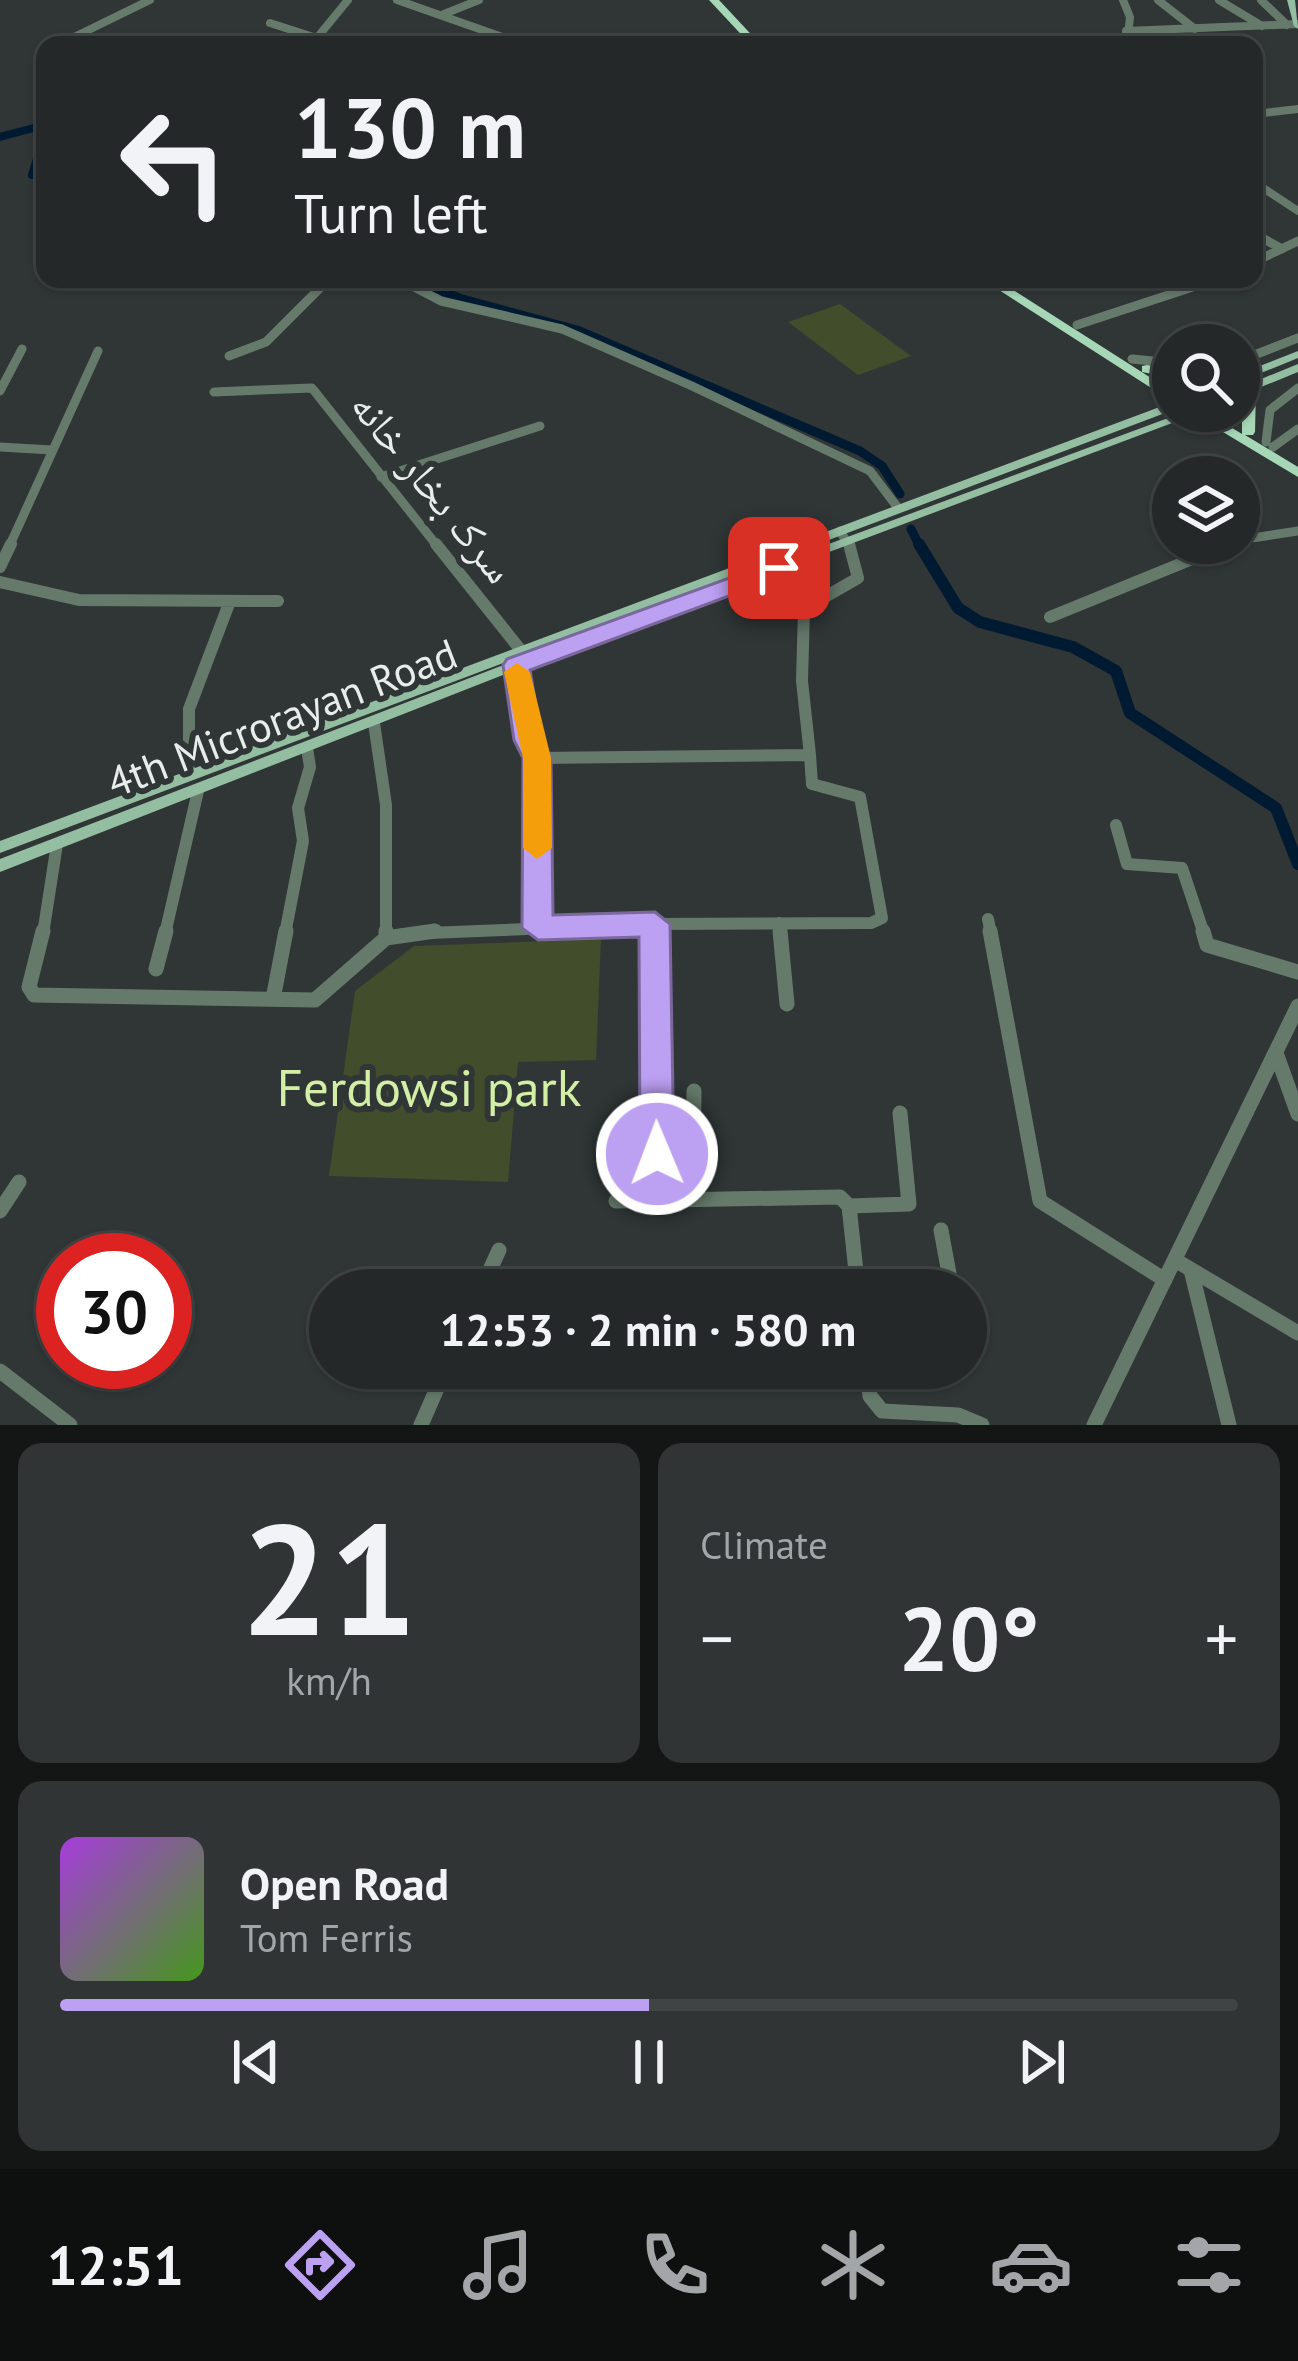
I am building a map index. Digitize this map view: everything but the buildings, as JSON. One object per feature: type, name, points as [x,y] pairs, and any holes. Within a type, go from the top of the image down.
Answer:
[{"type":"highway","points":[[710,0],[740,36]]},
{"type":"highway","points":[[710,0],[747,36]]},
{"type":"highway","points":[[1002,288],[1152,388]]},
{"type":"highway","points":[[1017,288],[1152,372]]},
{"type":"highway","points":[[1147,369],[1152,370]]},
{"type":"highway","points":[[1231,432],[1298,472]]},
{"type":"highway","points":[[1248,432],[1298,462]]},
{"type":"main road","points":[[1291,0],[1295,25]]},
{"type":"main road","points":[[1260,373],[1298,354]]},
{"type":"main road","points":[[1260,378],[1298,368]]},
{"type":"main road","name":"4th Microrayan Road","points":[[844,536],[898,508],[1152,410]]},
{"type":"main road","name":"4th Microrayan Road","points":[[0,866],[201,780],[518,657],[1152,427]]},
{"type":"main road","name":"4th Microrayan Road","points":[[0,848],[307,748],[518,657]]},
{"type":"street","points":[[76,36],[150,0]]},
{"type":"street","points":[[318,36],[348,0]]},
{"type":"street","points":[[397,0],[501,36]]},
{"type":"street","points":[[444,14],[479,0]]},
{"type":"street","points":[[1123,0],[1130,16],[1126,36]]},
{"type":"street","points":[[1158,0],[1196,30]]},
{"type":"street","points":[[1219,0],[1263,26]]},
{"type":"street","points":[[1261,0],[1295,25]]},
{"type":"street","points":[[270,23],[307,36]]},
{"type":"street","points":[[1126,32],[1295,25]]},
{"type":"street","points":[[1263,113],[1298,109]]},
{"type":"street","points":[[1263,188],[1298,211]]},
{"type":"street","points":[[1263,238],[1282,249]]},
{"type":"street","points":[[1263,258],[1298,241]]},
{"type":"street","points":[[229,356],[266,342],[320,288]]},
{"type":"street","points":[[415,288],[441,302],[562,328],[595,348],[692,386],[870,471],[898,508]]},
{"type":"street","points":[[1077,325],[1190,288]]},
{"type":"street","points":[[1260,353],[1298,338]]},
{"type":"street","points":[[0,391],[22,349]]},
{"type":"street","points":[[0,567],[98,351]]},
{"type":"street","points":[[1132,359],[1152,361]]},
{"type":"street","name":"سرک بخار خانه","points":[[214,392],[309,386],[518,657]]},
{"type":"street","points":[[1298,388],[1270,410],[1270,444],[1298,429]]},
{"type":"street","points":[[381,477],[540,426]]},
{"type":"street","points":[[0,447],[52,450]]},
{"type":"street","points":[[1260,537],[1298,531]]},
{"type":"street","points":[[57,844],[49,910],[29,987],[34,995],[321,998],[386,938],[655,924],[878,923],[882,918],[860,797],[853,791],[823,791],[812,784],[802,681],[804,609],[858,578],[844,536]]},
{"type":"street","points":[[1050,617],[1179,564]]},
{"type":"street","points":[[0,582],[79,600],[278,601]]},
{"type":"street","points":[[156,969],[196,820],[201,780],[190,709],[230,601]]},
{"type":"street","points":[[518,657],[528,740],[537,758],[538,928]]},
{"type":"street","points":[[374,723],[386,805],[386,938]]},
{"type":"street","points":[[273,1000],[303,841],[298,808],[310,767],[307,748]]},
{"type":"street","points":[[537,758],[810,755]]},
{"type":"street","points":[[1116,825],[1127,864],[1182,868],[1208,945],[1298,972]]},
{"type":"street","points":[[988,919],[1040,1201],[1050,1213],[1165,1280]]},
{"type":"street","points":[[779,923],[787,1004]]},
{"type":"street","points":[[655,924],[657,1200]]},
{"type":"street","points":[[1094,1425],[1298,1006]]},
{"type":"street","points":[[1275,1053],[1298,1114]]},
{"type":"street","points":[[694,1091],[694,1199]]},
{"type":"street","points":[[849,1206],[909,1204],[900,1113]]},
{"type":"street","points":[[0,1211],[19,1181]]},
{"type":"street","points":[[616,1202],[840,1197],[849,1206],[856,1269]]},
{"type":"street","points":[[941,1230],[948,1269]]},
{"type":"street","points":[[490,1269],[499,1250]]},
{"type":"street","points":[[1175,1260],[1298,1333]]},
{"type":"street","points":[[1192,1274],[1229,1425]]},
{"type":"street","points":[[0,1370],[70,1425]]},
{"type":"street","points":[[422,1425],[437,1389]]},
{"type":"street","points":[[869,1389],[882,1412],[958,1415],[982,1425]]},
{"type":"green space","points":[[840,304],[911,356],[858,375],[788,322]]},
{"type":"green space","name":"Ferdowsi park","points":[[601,939],[596,1060],[518,1062],[508,1182],[329,1176],[355,991],[414,946]]},
{"type":"waterway","points":[[0,137],[36,127]]},
{"type":"waterway","points":[[36,162],[32,175],[36,175]]},
{"type":"waterway","points":[[435,288],[577,330],[860,451],[882,466],[900,494]]},
{"type":"waterway","points":[[911,529],[920,547]]},
{"type":"waterway","points":[[919,544],[958,608],[980,622],[1073,647],[1116,671],[1130,713],[1276,808],[1298,864]]},
{"type":"slow traffic","points":[[517,672],[528,740],[537,758],[537,848]]},
{"type":"route","points":[[657,1154],[655,924],[538,928],[537,758],[528,740],[516,665],[779,568]]}]
